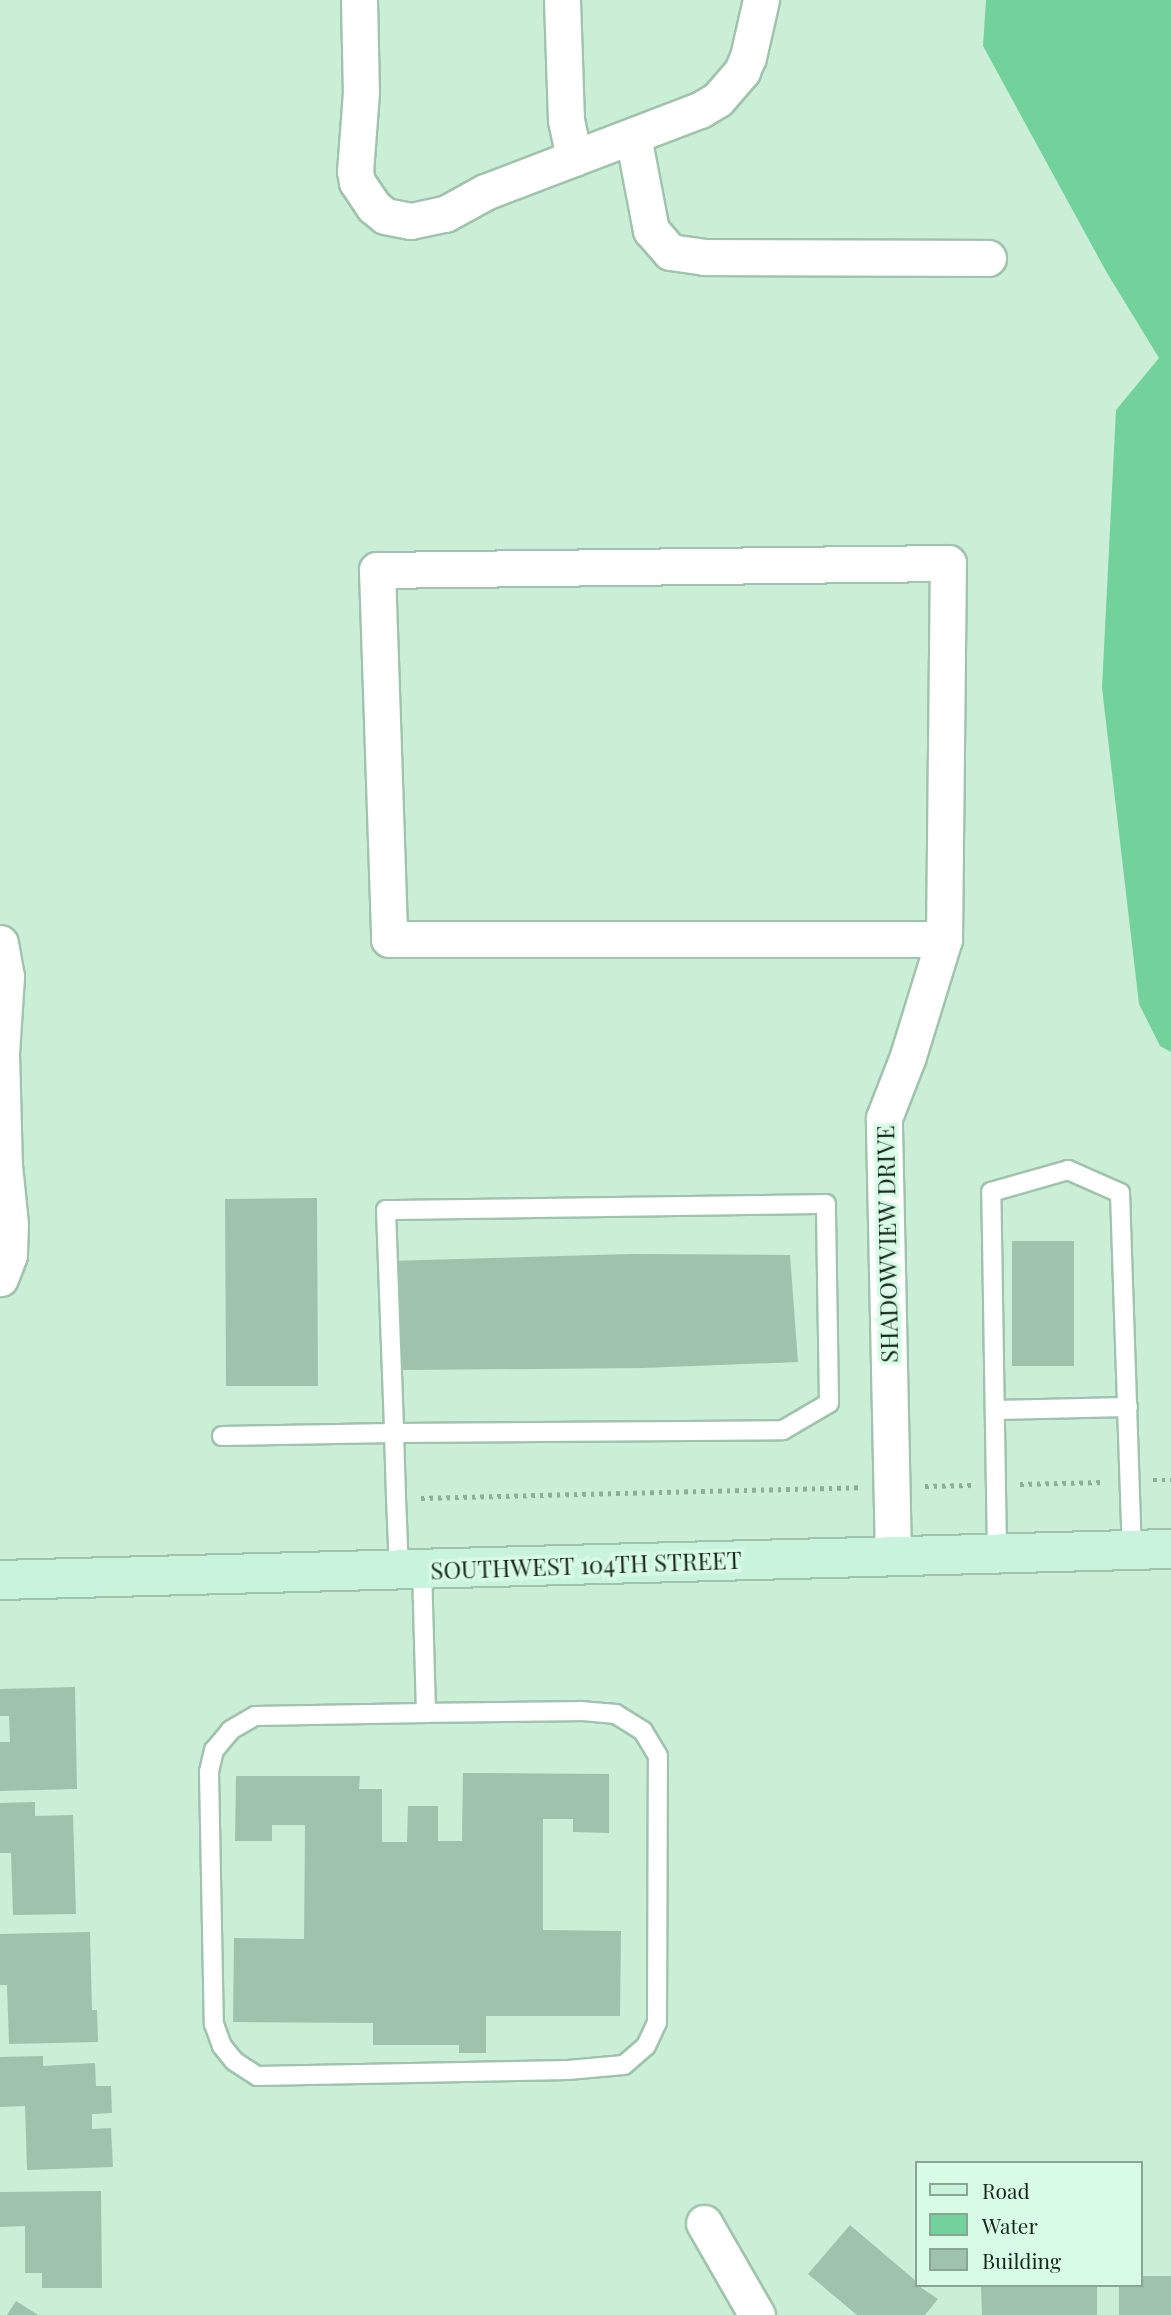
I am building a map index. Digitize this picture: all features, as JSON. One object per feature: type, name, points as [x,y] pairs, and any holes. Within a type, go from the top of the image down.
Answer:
[{"type":"main road","name":"SOUTHWEST 104TH STREET","points":[[0,1580],[1171,1549]]},
{"type":"street","points":[[359,0],[360,92],[355,171],[364,194],[385,216],[411,221],[426,220],[485,192],[700,110],[718,99],[742,71],[761,0]]},
{"type":"street","points":[[562,0],[566,120],[574,158]]},
{"type":"street","points":[[633,136],[651,230],[670,252],[704,257],[988,258]]},
{"type":"street","name":"SHADOWVIEW DRIVE","points":[[893,1557],[884,1118],[908,1056],[944,939],[948,563],[377,570],[389,939],[944,939]]},
{"type":"street","points":[[0,943],[6,976],[1,1053],[4,1165],[10,1224],[9,1255],[0,1278]]},
{"type":"street","points":[[704,2223],[757,2315]]},
{"type":"lane","points":[[997,1554],[991,1192],[1068,1170],[1119,1193],[1132,1550]]},
{"type":"lane","points":[[222,1436],[394,1433],[783,1430],[829,1403],[826,1204],[386,1210],[394,1433],[396,1498],[411,1570],[426,1713]]},
{"type":"lane","points":[[995,1410],[1128,1407]]},
{"type":"lane","points":[[580,1711],[616,1714],[643,1731],[658,1756],[657,2022],[646,2046],[624,2064],[568,2070],[257,2076],[234,2061],[222,2046],[214,2024],[209,1772],[214,1750],[231,1730],[255,1716],[426,1713],[580,1711]]},
{"type":"path","points":[[996,1484],[1171,1480]]},
{"type":"path","points":[[396,1498],[864,1487]]},
{"type":"water","points":[[986,0],[1171,0],[1171,1052],[1160,1046],[1139,1004],[1102,688],[1116,410],[1159,358],[1107,273],[983,46]]},
{"type":"building","points":[[317,1198],[318,1386],[226,1386],[225,1199]]},
{"type":"building","points":[[1012,1241],[1074,1241],[1074,1366],[1012,1366]]},
{"type":"building","points":[[632,1254],[790,1255],[798,1362],[643,1368],[403,1370],[388,1261]]},
{"type":"building","points":[[75,1687],[77,1789],[0,1791],[0,1742],[10,1742],[9,1716],[0,1716],[0,1689]]},
{"type":"building","points":[[463,1773],[609,1774],[609,1833],[573,1832],[573,1819],[543,1819],[543,1930],[621,1931],[620,2016],[486,2016],[486,2053],[459,2053],[459,2045],[373,2045],[373,2023],[233,2022],[234,1938],[304,1939],[305,1825],[272,1825],[272,1841],[235,1841],[236,1776],[360,1776],[359,1789],[382,1789],[382,1842],[407,1842],[408,1806],[438,1806],[438,1841],[462,1841]]},
{"type":"building","points":[[35,1802],[35,1816],[73,1815],[76,1914],[13,1915],[11,1853],[0,1853],[0,1803]]},
{"type":"building","points":[[90,1932],[92,2010],[97,2010],[98,2042],[9,2044],[7,1985],[0,1985],[0,1934]]},
{"type":"building","points":[[43,2056],[43,2066],[95,2063],[96,2086],[111,2086],[112,2113],[92,2114],[92,2129],[111,2128],[113,2167],[27,2170],[25,2106],[0,2107],[0,2057]]},
{"type":"building","points":[[101,2191],[102,2288],[42,2288],[42,2273],[25,2273],[25,2226],[0,2227],[0,2192]]},
{"type":"building","points":[[850,2225],[916,2281],[916,2287],[938,2299],[925,2315],[857,2315],[808,2274]]},
{"type":"building","points":[[1143,2276],[1171,2276],[1171,2315],[1119,2315],[1119,2287],[1143,2287]]},
{"type":"building","points":[[981,2287],[1097,2287],[1097,2315],[982,2315]]},
{"type":"building","points":[[16,2301],[38,2315],[7,2315]]}]
